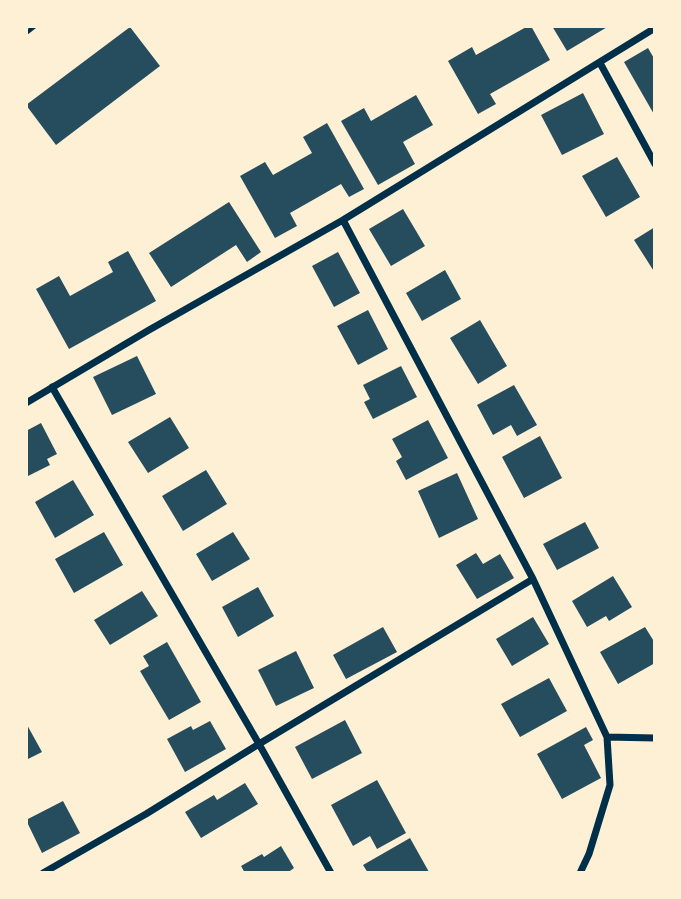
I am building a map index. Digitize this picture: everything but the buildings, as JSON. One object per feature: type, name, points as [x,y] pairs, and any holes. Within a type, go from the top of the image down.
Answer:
[{"type":"street","points":[[26,403],[343,220],[655,28]]},
{"type":"street","points":[[600,63],[655,164]]},
{"type":"street","points":[[343,220],[533,579],[607,737],[610,785],[589,854],[580,873]]},
{"type":"street","points":[[52,387],[331,873]]},
{"type":"street","points":[[43,873],[146,814],[533,579]]},
{"type":"street","points":[[607,737],[655,738]]},
{"type":"path","points":[[26,33],[35,26]]}]
